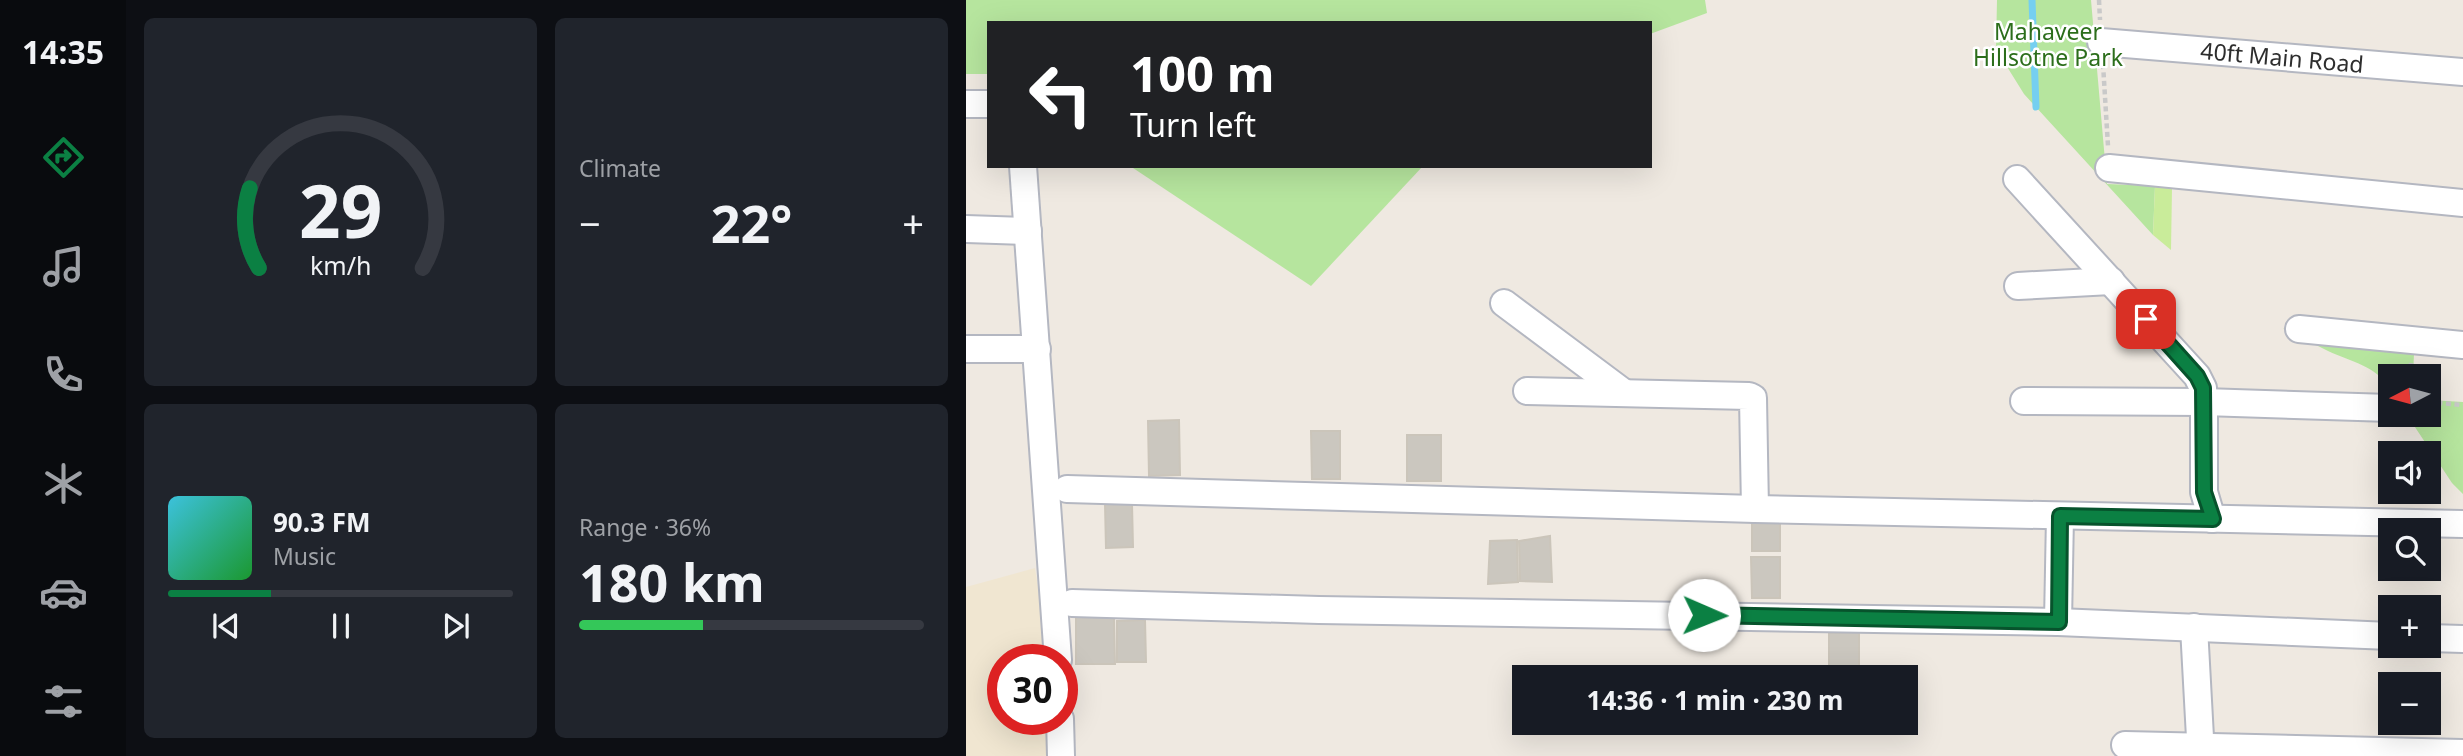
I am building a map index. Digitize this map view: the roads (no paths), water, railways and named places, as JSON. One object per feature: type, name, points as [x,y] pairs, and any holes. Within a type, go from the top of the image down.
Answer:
[{"type":"street","name":"40ft Main Road","points":[[2101,41],[2463,72]]},
{"type":"street","points":[[966,104],[987,104]]},
{"type":"street","points":[[2109,167],[2463,203]]},
{"type":"street","points":[[1023,168],[1058,644]]},
{"type":"street","points":[[2017,179],[2197,376],[2203,388],[2204,402],[2204,492],[2213,519]]},
{"type":"street","points":[[966,229],[1028,231]]},
{"type":"street","points":[[2018,286],[2111,281]]},
{"type":"street","points":[[1504,303],[1623,392]]},
{"type":"street","points":[[2299,329],[2463,345]]},
{"type":"street","points":[[966,349],[1037,349]]},
{"type":"street","points":[[1527,391],[1753,398],[1755,509]]},
{"type":"street","points":[[2024,401],[2204,402],[2378,408]]},
{"type":"street","points":[[1067,489],[1755,509],[2463,524]]},
{"type":"street","points":[[2059,622],[2060,516]]},
{"type":"street","points":[[1072,603],[1319,610],[2059,622],[2378,635]]},
{"type":"street","points":[[2194,627],[2201,752]]},
{"type":"street","points":[[2441,638],[2463,639]]},
{"type":"street","points":[[1060,735],[1061,756]]},
{"type":"street","points":[[2125,745],[2201,752],[2463,753]]},
{"type":"waterway","points":[[2032,0],[2036,107]]},
{"type":"park label","name":"Mahaveer Hillsotne Park","points":[[2048,45]]}]
